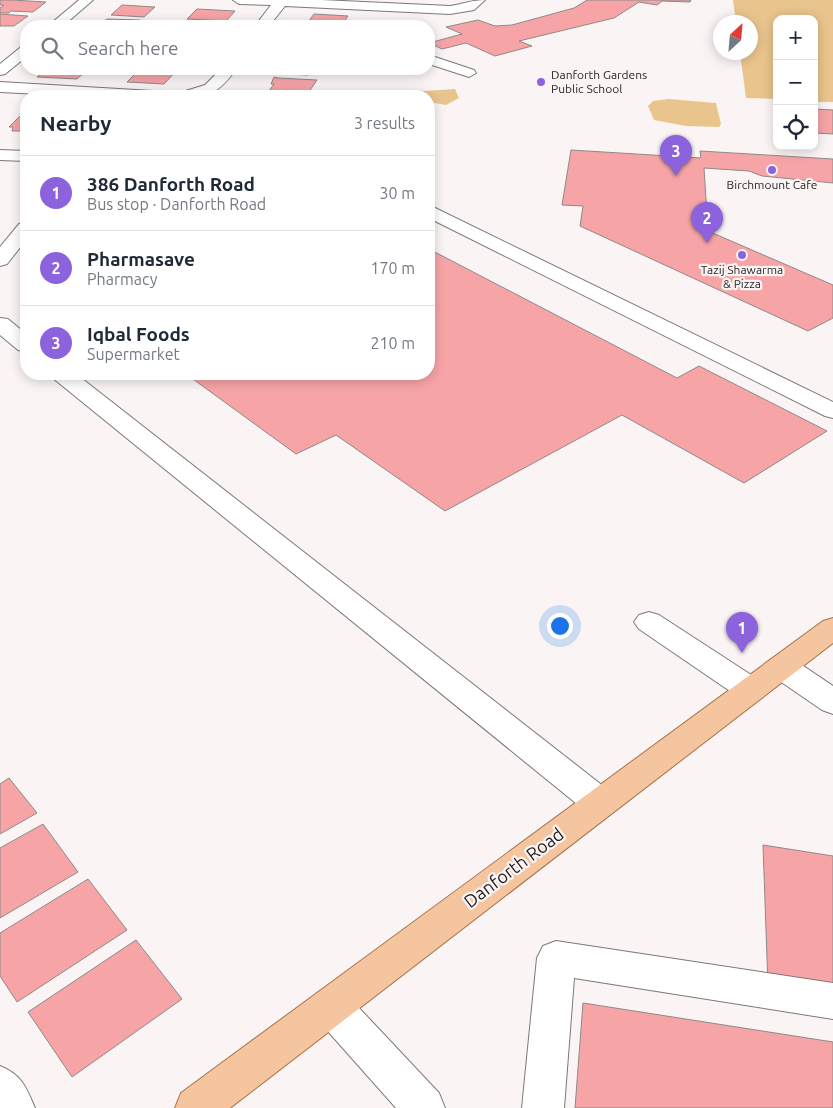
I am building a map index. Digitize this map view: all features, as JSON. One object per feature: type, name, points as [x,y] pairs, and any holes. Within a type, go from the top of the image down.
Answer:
[{"type":"main road","name":"Danforth Road","points":[[196,1108],[833,628]]},
{"type":"street","points":[[62,20],[87,0]]},
{"type":"street","points":[[239,0],[281,2],[405,14],[469,7],[479,0]]},
{"type":"street","points":[[267,20],[281,2]]},
{"type":"street","points":[[0,72],[20,55]]},
{"type":"street","points":[[435,61],[469,73]]},
{"type":"street","points":[[210,90],[215,87],[224,75]]},
{"type":"street","points":[[0,87],[51,90]]},
{"type":"street","points":[[0,154],[20,156]]},
{"type":"street","points":[[435,214],[833,411]]},
{"type":"street","points":[[0,260],[20,235]]},
{"type":"street","points":[[0,324],[20,340]]},
{"type":"street","points":[[70,380],[600,804]]},
{"type":"street","points":[[649,622],[751,690]]},
{"type":"street","points":[[782,667],[833,702]]},
{"type":"street","points":[[543,1108],[556,958],[833,1001]]},
{"type":"street","points":[[331,1006],[424,1108]]},
{"type":"street","points":[[0,1086],[14,1108]]},
{"type":"shaded area","points":[[733,0],[833,0],[833,102],[818,102],[818,15],[773,15],[773,99],[746,98],[741,60],[758,60],[758,15],[735,15]]},
{"type":"shaded area","points":[[455,89],[459,98],[446,105],[435,103],[435,90]]},
{"type":"shaded area","points":[[669,99],[716,103],[721,124],[719,127],[686,126],[654,120],[648,106],[653,101]]},
{"type":"building","points":[[0,0],[46,2],[33,12],[11,11],[9,13],[0,13],[0,8],[4,5],[0,5]]},
{"type":"building","points":[[587,0],[691,0],[690,2],[662,1],[657,5],[639,2],[614,18],[519,41],[532,46],[495,56],[466,43],[442,49],[435,46],[435,41],[462,34],[446,27],[478,20],[495,26],[512,25],[574,8]]},
{"type":"building","points":[[122,5],[155,7],[144,17],[111,15]]},
{"type":"building","points":[[197,9],[235,11],[227,20],[187,19]]},
{"type":"building","points":[[0,14],[28,16],[14,26],[0,26]]},
{"type":"building","points":[[314,14],[348,16],[345,20],[310,20]]},
{"type":"building","points":[[107,19],[140,20],[106,20]]},
{"type":"building","points":[[39,75],[81,75],[77,79],[37,77]]},
{"type":"building","points":[[134,75],[172,75],[164,84],[127,82]]},
{"type":"building","points":[[274,77],[317,80],[310,90],[270,90],[274,84],[271,84]]},
{"type":"building","points":[[818,109],[833,110],[833,134],[818,133]]},
{"type":"building","points":[[20,116],[20,131],[12,131],[13,127],[9,127]]},
{"type":"building","points":[[571,150],[701,158],[700,151],[833,159],[833,183],[762,176],[749,171],[704,168],[708,231],[833,285],[833,318],[808,331],[580,226],[583,206],[562,205]]},
{"type":"building","points":[[435,252],[677,378],[699,366],[827,431],[744,483],[622,415],[445,511],[336,435],[296,454],[194,380],[435,380]]},
{"type":"building","points":[[9,778],[37,813],[0,834],[0,784]]},
{"type":"building","points":[[43,824],[78,872],[0,918],[0,848]]},
{"type":"building","points":[[763,845],[833,856],[833,997],[768,986]]},
{"type":"building","points":[[88,879],[127,930],[17,1002],[0,976],[0,933]]},
{"type":"building","points":[[136,940],[182,999],[72,1077],[28,1012]]},
{"type":"building","points":[[583,1003],[833,1042],[833,1108],[575,1108]]},
{"type":"place","name":"Danforth Gardens Public School","points":[[541,82]]},
{"type":"place","name":"Birchmount Cafe","points":[[772,170]]},
{"type":"place","name":"Iqbal Foods","points":[[676,176]]},
{"type":"place","name":"Pharmasave","points":[[707,243]]},
{"type":"place","name":"Tazij Shawarma & Pizza","points":[[742,255]]},
{"type":"place","name":"386 Danforth Road","points":[[742,653]]}]
